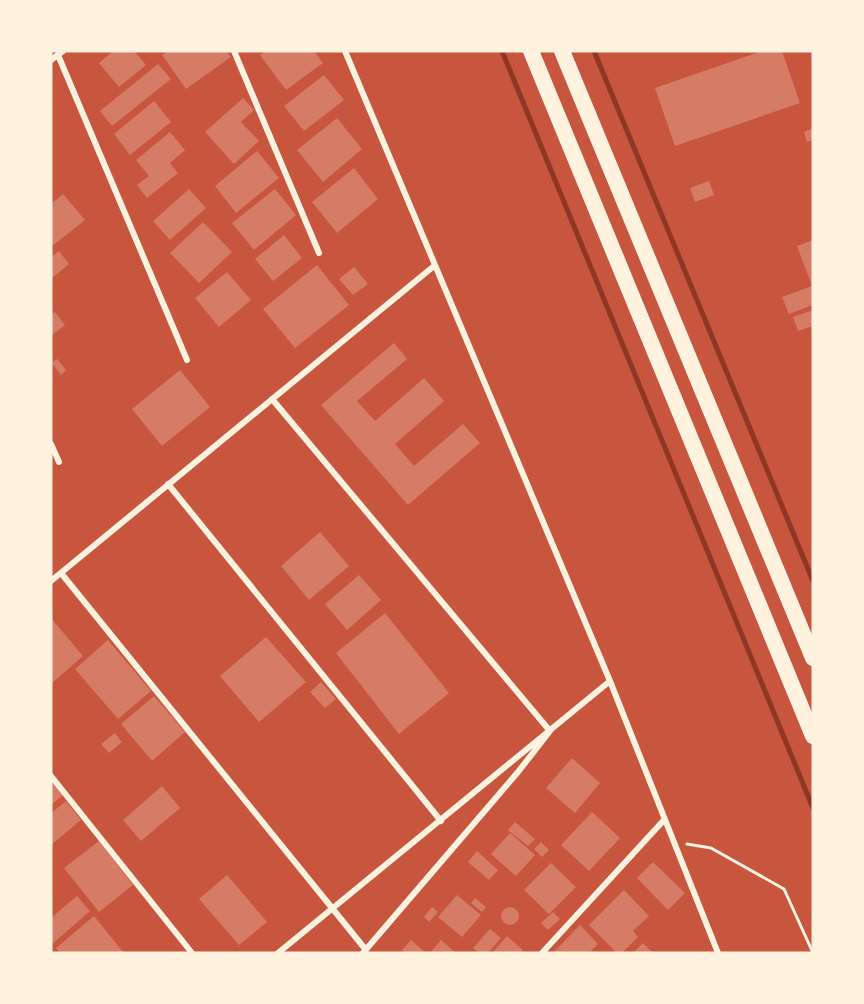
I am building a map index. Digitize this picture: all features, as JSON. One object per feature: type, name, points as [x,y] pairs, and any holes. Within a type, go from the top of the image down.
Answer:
[{"type":"highway","points":[[531,51],[813,736]]},
{"type":"highway","points":[[562,51],[813,658]]},
{"type":"street","points":[[234,51],[319,254]]},
{"type":"street","points":[[345,51],[610,681],[715,951]]},
{"type":"street","points":[[51,60],[60,53],[187,360]]},
{"type":"street","points":[[51,581],[434,266]]},
{"type":"street","points":[[272,399],[550,731]]},
{"type":"street","points":[[51,444],[59,462]]},
{"type":"street","points":[[168,483],[441,821]]},
{"type":"street","points":[[61,573],[334,910],[364,951],[524,765],[550,731]]},
{"type":"street","points":[[278,953],[334,910],[610,681]]},
{"type":"street","points":[[51,776],[192,953]]},
{"type":"street","points":[[542,953],[664,820]]},
{"type":"path","points":[[673,841],[711,848],[784,889],[813,953]]},
{"type":"building","points":[[113,51],[134,51],[146,65],[119,87],[99,63]]},
{"type":"building","points":[[168,51],[226,51],[231,57],[186,89],[162,55]]},
{"type":"building","points":[[265,51],[314,51],[323,63],[286,90],[260,55]]},
{"type":"building","points":[[762,51],[782,51],[800,103],[675,146],[655,88]]},
{"type":"building","points":[[158,64],[171,79],[112,126],[100,111]]},
{"type":"building","points":[[324,75],[344,100],[304,131],[284,106]]},
{"type":"building","points":[[243,98],[254,110],[241,122],[259,141],[234,164],[205,132]]},
{"type":"building","points":[[154,101],[171,122],[130,155],[114,134]]},
{"type":"building","points":[[337,118],[362,149],[323,182],[297,150]]},
{"type":"building","points":[[813,128],[813,140],[807,142],[804,132]]},
{"type":"building","points":[[170,132],[185,150],[170,163],[178,173],[147,198],[137,185],[149,176],[136,160]]},
{"type":"building","points":[[257,151],[279,178],[236,213],[215,186]]},
{"type":"building","points":[[354,168],[378,199],[337,233],[312,202]]},
{"type":"building","points":[[709,181],[714,195],[695,202],[690,188]]},
{"type":"building","points":[[189,189],[206,208],[170,240],[153,221]]},
{"type":"building","points":[[275,189],[296,215],[254,250],[232,223]]},
{"type":"building","points":[[63,194],[85,220],[51,247],[51,204]]},
{"type":"building","points":[[203,222],[232,252],[199,283],[170,253]]},
{"type":"building","points":[[284,235],[302,258],[273,281],[255,259]]},
{"type":"building","points":[[813,240],[813,305],[789,314],[782,297],[812,286],[797,246]]},
{"type":"building","points":[[59,251],[69,264],[51,279],[51,257]]},
{"type":"building","points":[[317,265],[349,305],[295,348],[263,309]]},
{"type":"building","points":[[354,267],[368,284],[353,295],[339,279]]},
{"type":"building","points":[[227,272],[251,300],[219,327],[195,298]]},
{"type":"building","points":[[813,310],[813,326],[798,331],[793,317]]},
{"type":"building","points":[[55,312],[65,325],[51,336],[51,315]]},
{"type":"building","points":[[394,343],[407,359],[357,401],[375,421],[424,378],[444,401],[395,444],[414,466],[463,424],[480,443],[408,505],[321,405]]},
{"type":"building","points":[[57,359],[66,370],[61,375],[52,363]]},
{"type":"building","points":[[180,370],[210,407],[162,446],[132,409]]},
{"type":"building","points":[[320,532],[349,566],[309,600],[281,566]]},
{"type":"building","points":[[359,575],[381,600],[347,630],[325,604]]},
{"type":"building","points":[[385,613],[449,693],[399,734],[336,653]]},
{"type":"building","points":[[51,618],[83,656],[51,684]]},
{"type":"building","points":[[266,637],[306,682],[259,722],[220,676]]},
{"type":"building","points":[[108,640],[151,691],[118,719],[75,669]]},
{"type":"building","points":[[321,682],[336,699],[325,708],[310,692]]},
{"type":"building","points":[[154,696],[185,732],[152,761],[121,724]]},
{"type":"building","points":[[115,733],[122,742],[109,753],[101,744]]},
{"type":"building","points":[[572,758],[600,783],[575,813],[546,788]]},
{"type":"building","points":[[51,781],[63,795],[51,805]]},
{"type":"building","points":[[162,786],[180,808],[141,841],[123,820]]},
{"type":"building","points":[[66,801],[81,820],[51,845],[51,813]]},
{"type":"building","points":[[592,812],[620,838],[589,871],[561,845]]},
{"type":"building","points":[[515,822],[535,839],[528,846],[508,830]]},
{"type":"building","points":[[510,833],[535,855],[516,876],[491,854]]},
{"type":"building","points":[[99,841],[133,885],[99,912],[64,868]]},
{"type":"building","points":[[541,842],[549,850],[542,857],[534,849]]},
{"type":"building","points":[[477,851],[498,870],[489,880],[468,862]]},
{"type":"building","points":[[653,862],[685,893],[668,910],[637,878]]},
{"type":"building","points":[[551,863],[576,887],[549,914],[524,890]]},
{"type":"building","points":[[227,875],[267,922],[239,945],[199,899]]},
{"type":"building","points":[[624,890],[649,916],[633,931],[638,937],[622,953],[617,953],[589,925]]},
{"type":"building","points":[[457,895],[481,915],[462,937],[438,917]]},
{"type":"building","points":[[77,896],[90,911],[51,945],[51,918]]},
{"type":"building","points":[[475,898],[486,907],[482,912],[471,903]]},
{"type":"building","points":[[432,907],[438,912],[429,922],[424,917]]},
{"type":"building","points":[[510,907],[516,910],[519,916],[516,922],[510,925],[504,922],[501,916],[504,910]]},
{"type":"building","points":[[553,912],[560,919],[548,930],[541,923]]},
{"type":"building","points":[[94,916],[124,953],[60,953],[56,948]]},
{"type":"building","points":[[580,925],[598,944],[591,951],[593,953],[553,953]]},
{"type":"building","points":[[490,929],[501,938],[488,953],[479,953],[473,948]]},
{"type":"building","points":[[507,936],[523,950],[520,953],[492,953]]},
{"type":"building","points":[[411,940],[426,953],[405,953],[402,950]]},
{"type":"building","points":[[441,940],[454,951],[453,953],[430,953]]},
{"type":"building","points":[[643,943],[653,953],[633,953]]},
{"type":"waterway","points":[[502,51],[813,808]]},
{"type":"waterway","points":[[594,51],[813,581]]}]
